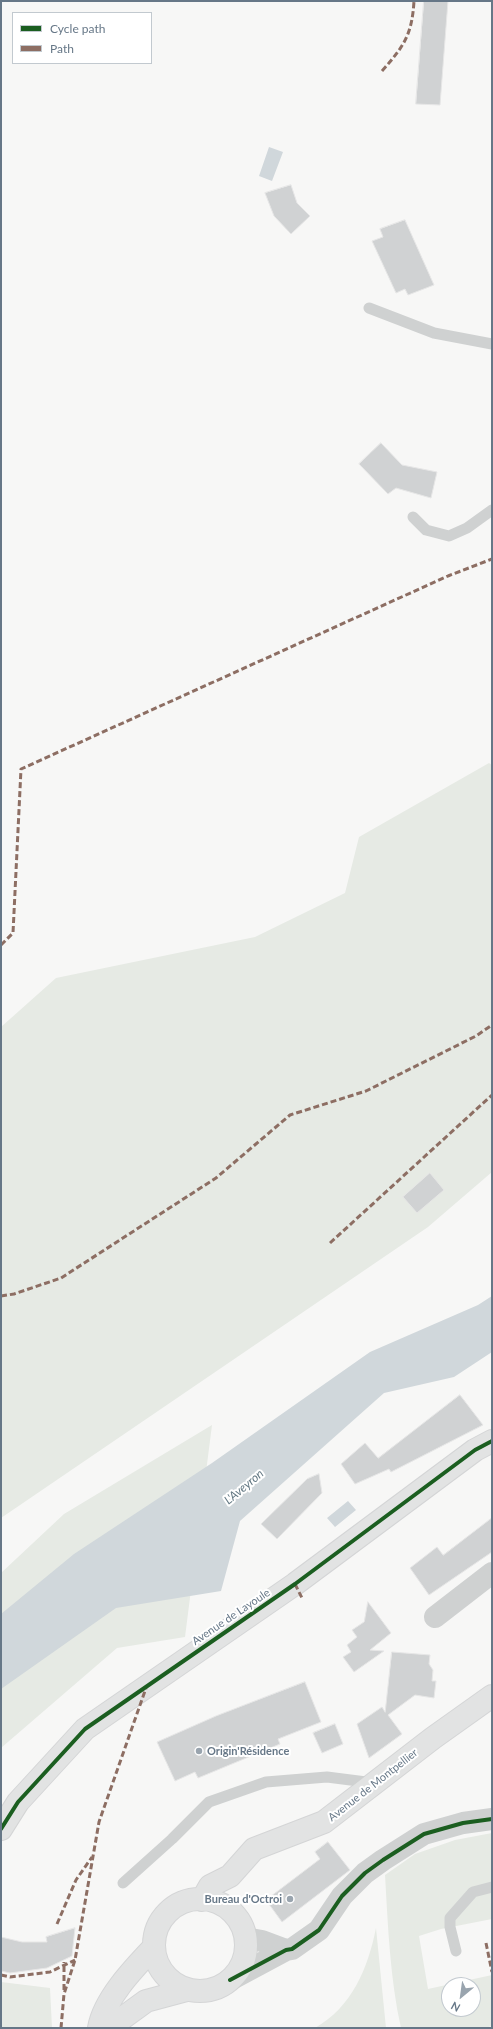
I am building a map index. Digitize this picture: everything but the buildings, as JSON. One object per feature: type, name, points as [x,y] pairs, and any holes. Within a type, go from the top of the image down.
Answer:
[{"type":"main road","name":"Avenue de Layoule","points":[[1,1830],[18,1802],[85,1729],[295,1584],[475,1450],[492,1440]]},
{"type":"main road","name":"Avenue de Montpellier","points":[[202,1900],[210,1886],[230,1876],[254,1849],[324,1822],[433,1738],[492,1696]]},
{"type":"main road","points":[[109,2028],[146,2001],[187,1990],[202,1991],[217,1988],[230,1980],[240,1968],[245,1954],[242,1930],[230,1876]]},
{"type":"main road","points":[[187,1990],[174,1983],[164,1974],[156,1962],[154,1947],[156,1932],[162,1919],[173,1908],[187,1901],[202,1900],[217,1903],[229,1910],[242,1930]]},
{"type":"main road","points":[[99,2028],[100,2018],[127,1975],[154,1947]]},
{"type":"street","points":[[435,1617],[492,1574]]},
{"type":"street","points":[[230,1980],[292,1948],[320,1930],[342,1896],[365,1873],[424,1834],[463,1822],[492,1819]]},
{"type":"street","points":[[242,1930],[262,1941],[286,1950]]},
{"type":"lane","points":[[369,308],[434,333],[492,344]]},
{"type":"lane","points":[[413,517],[426,530],[449,536],[467,528],[492,510]]},
{"type":"lane","points":[[123,1883],[172,1839],[209,1802],[266,1782],[327,1777],[376,1783]]},
{"type":"lane","points":[[456,1951],[450,1927],[450,1918],[473,1892],[492,1887]]},
{"type":"shaded area","points":[[489,763],[492,765],[492,1172],[428,1227],[1,1518],[1,1027],[56,978],[255,937],[345,893],[359,837]]},
{"type":"shaded area","points":[[212,1425],[185,1637],[117,1648],[1,1748],[1,1573],[64,1514]]},
{"type":"shaded area","points":[[492,1833],[492,1919],[441,1929],[419,1936],[428,1989],[441,1986],[441,2017],[481,2017],[481,1977],[492,1975],[492,2026],[485,2028],[401,2028],[392,1972],[385,1875],[415,1854],[455,1840]]},
{"type":"shaded area","points":[[376,1928],[386,2028],[315,2028],[339,2009],[356,1985],[368,1958]]},
{"type":"shaded area","points":[[1,1982],[50,1988],[52,2028],[1,2028]]},
{"type":"water","points":[[269,147],[283,152],[272,181],[259,176]]},
{"type":"water","name":"L'Aveyron","points":[[492,1296],[492,1352],[454,1377],[384,1393],[240,1521],[221,1591],[116,1608],[1,1689],[1,1614],[74,1554],[212,1463],[370,1352],[478,1305]]},
{"type":"water","points":[[348,1501],[356,1510],[335,1527],[327,1518]]},
{"type":"marked path","points":[[382,71],[406,39],[411,23],[414,1]]},
{"type":"marked path","points":[[1,945],[13,933],[21,769],[448,576],[492,559]]},
{"type":"marked path","points":[[1,1296],[14,1294],[61,1278],[216,1178],[290,1115],[366,1091],[476,1036],[492,1025]]},
{"type":"marked path","points":[[330,1243],[492,1095]]},
{"type":"marked path","points":[[295,1584],[302,1598]]},
{"type":"marked path","points":[[61,2028],[64,1994],[75,1960],[99,1822],[146,1688]]},
{"type":"marked path","points":[[57,1924],[76,1880],[92,1857]]},
{"type":"marked path","points":[[486,1943],[492,1972]]},
{"type":"marked path","points":[[1,1975],[10,1977],[50,1972],[75,1960]]},
{"type":"marked path","points":[[64,1962],[64,1990]]},
{"type":"cycle path","points":[[1,1829],[18,1802],[85,1729],[295,1584],[475,1450],[492,1441]]},
{"type":"cycle path","points":[[230,1980],[286,1950],[292,1949],[319,1930],[342,1896],[365,1873],[424,1834],[463,1823],[492,1819]]},
{"type":"place","name":"Origin'Résidence","points":[[199,1751]]},
{"type":"place","name":"Bureau d'Octroi","points":[[290,1899]]}]
